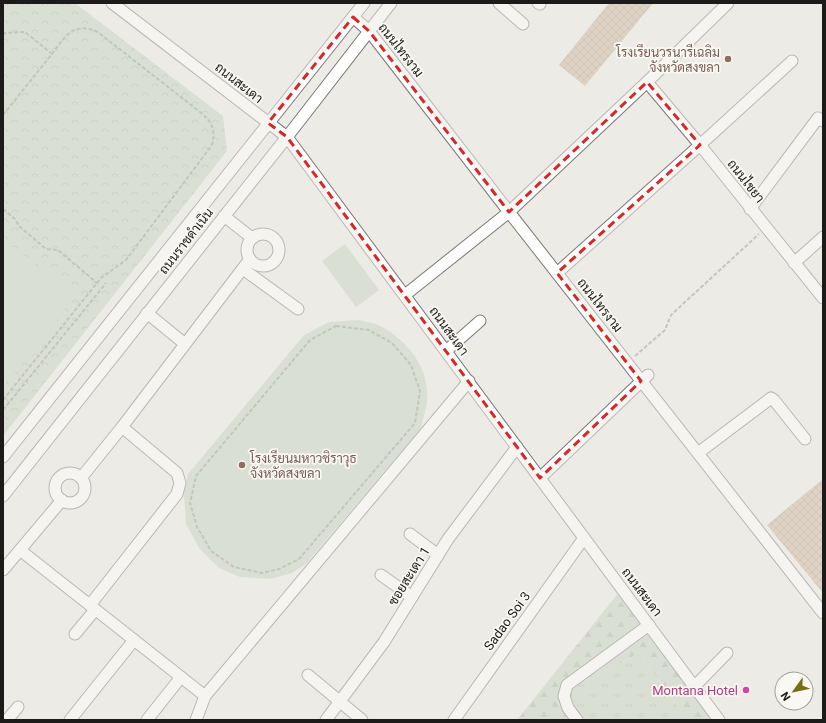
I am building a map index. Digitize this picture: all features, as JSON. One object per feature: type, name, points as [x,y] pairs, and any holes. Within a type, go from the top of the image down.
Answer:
[{"type":"street","name":"ถนนสะเดา","points":[[112,3],[287,137],[719,720]]},
{"type":"street","name":"ถนนราชดำเนิน","points":[[3,457],[364,3]]},
{"type":"street","name":"ถนนราชดำเนิน","points":[[3,496],[391,3]]},
{"type":"street","points":[[499,3],[523,24]]},
{"type":"street","points":[[405,295],[509,212],[647,82],[728,3]]},
{"type":"street","name":"ถนนไทรงาม","points":[[353,17],[369,31],[628,363],[645,378],[698,453],[823,612]]},
{"type":"street","points":[[557,273],[792,61]]},
{"type":"street","name":"ถนนไชยา","points":[[647,82],[700,145],[823,298]]},
{"type":"street","points":[[750,208],[818,118],[823,120]]},
{"type":"street","points":[[224,216],[252,238]]},
{"type":"street","points":[[262,234],[268,235],[274,239],[278,249],[275,260],[264,265],[254,263],[250,259],[247,248],[252,238],[256,235],[262,234]]},
{"type":"street","points":[[794,263],[823,237]]},
{"type":"street","points":[[81,478],[122,427],[250,259]]},
{"type":"street","points":[[243,269],[298,309]]},
{"type":"street","points":[[147,313],[185,344]]},
{"type":"street","points":[[446,351],[480,321]]},
{"type":"street","points":[[540,478],[645,378]]},
{"type":"street","points":[[196,720],[205,696],[468,381]]},
{"type":"street","points":[[698,453],[771,398],[805,439]]},
{"type":"street","points":[[75,634],[92,608],[177,494],[180,483],[177,474],[122,427]]},
{"type":"street","name":"ซอยสะเดา 1","points":[[326,720],[384,642],[448,539],[518,448]]},
{"type":"street","points":[[70,473],[81,478],[85,487],[82,497],[78,501],[72,503],[62,500],[56,492],[56,486],[60,477],[70,473]]},
{"type":"street","points":[[3,570],[62,500]]},
{"type":"street","points":[[410,534],[438,554]]},
{"type":"street","name":"Sadao Soi 3","points":[[454,720],[584,538]]},
{"type":"street","points":[[20,550],[205,696]]},
{"type":"street","points":[[381,575],[412,597]]},
{"type":"street","points":[[577,720],[568,708],[564,696],[567,684],[649,625]]},
{"type":"street","points":[[70,720],[134,640]]},
{"type":"street","points":[[694,687],[727,653]]},
{"type":"street","points":[[308,675],[362,720]]},
{"type":"street","points":[[147,720],[181,677]]},
{"type":"street","points":[[7,720],[18,707]]},
{"type":"path","points":[[3,115],[61,42],[69,34],[82,27],[90,28],[99,33],[200,112],[210,121],[214,136],[212,145],[126,260],[101,278],[3,400]]},
{"type":"path","points":[[3,35],[5,33],[25,32],[52,54]]},
{"type":"path","points":[[3,209],[46,249],[58,250],[97,283]]},
{"type":"path","points":[[628,363],[665,330],[671,315],[766,228]]},
{"type":"path","points":[[3,410],[106,283]]},
{"type":"path","points":[[336,326],[369,330],[392,343],[411,365],[420,391],[415,423],[299,559],[279,569],[262,573],[234,567],[211,551],[197,527],[190,503],[196,476],[310,340],[336,326]]},
{"type":"highlighted area","points":[[353,17],[369,31],[509,212],[647,82],[700,145],[557,273],[641,381],[540,478],[287,137],[268,123]]},
{"type":"green space","points":[[3,3],[75,3],[223,116],[227,151],[3,436]]},
{"type":"green space","points":[[3,239],[75,296],[3,387]]},
{"type":"green space","points":[[345,244],[379,290],[356,307],[322,261]]},
{"type":"green space","points":[[359,320],[377,324],[392,333],[401,340],[416,358],[425,378],[427,389],[427,404],[421,428],[306,564],[292,573],[271,579],[240,577],[219,568],[199,548],[186,524],[184,495],[188,474],[304,335],[329,322]]},
{"type":"green space","points":[[619,592],[644,624],[560,698],[569,720],[517,720]]},
{"type":"green space","points":[[648,630],[718,720],[688,720],[639,653],[587,681],[582,680]]},
{"type":"green space","points":[[639,653],[688,720],[583,720],[571,701],[570,692],[582,680],[587,681]]},
{"type":"building","points":[[609,3],[653,3],[585,86],[559,65]]},
{"type":"building","points":[[823,479],[823,593],[767,525]]},
{"type":"place","name":"โรงเรียนวรนารีเฉลิม จังหวัดสงขลา","points":[[728,59]]},
{"type":"place","name":"โรงเรียนมหาวชิราวุธ จังหวัดสงขลา","points":[[242,465]]},
{"type":"place","name":"Montana Hotel","points":[[746,690]]}]
